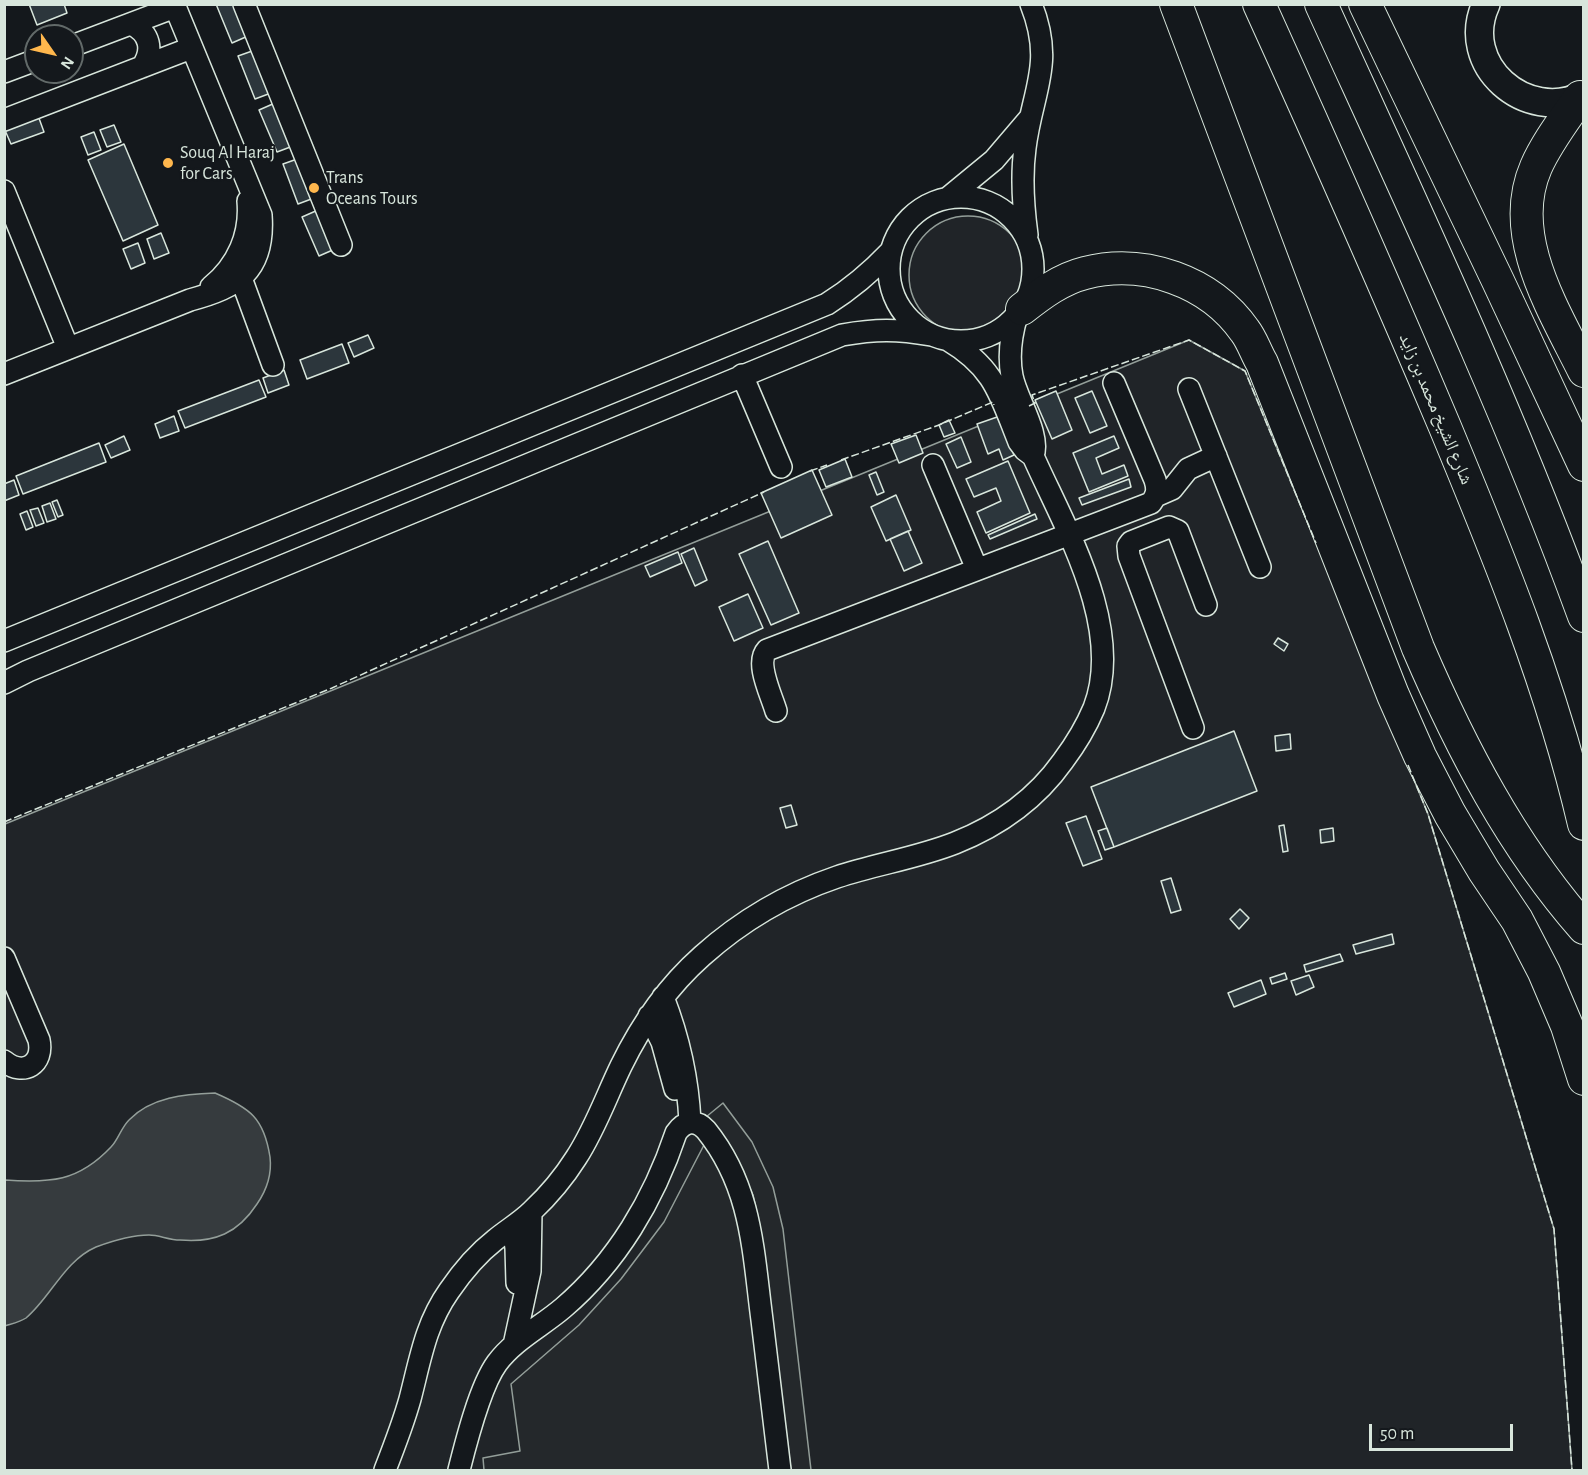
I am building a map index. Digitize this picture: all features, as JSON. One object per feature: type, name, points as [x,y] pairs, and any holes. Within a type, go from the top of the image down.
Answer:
[{"type":"highway","points":[[1176,4],[1418,648],[1443,707],[1505,820],[1541,873],[1584,928]]},
{"type":"highway","name":"شارع الشيخ محمد بن زايد","points":[[1259,4],[1384,285],[1500,563],[1531,643],[1557,725],[1584,824]]},
{"type":"highway","points":[[1321,4],[1473,341],[1557,542],[1584,616]]},
{"type":"highway","points":[[1365,4],[1584,465]]},
{"type":"highway","points":[[1582,96],[1544,150],[1535,168],[1526,208],[1527,229],[1538,272],[1584,371]]},
{"type":"highway","points":[[1019,312],[1051,287],[1085,273],[1121,267],[1157,271],[1191,284],[1221,304],[1245,331],[1262,363],[1393,695],[1420,756],[1450,814],[1516,920],[1544,972],[1567,1026],[1584,1078]]},
{"type":"main road","points":[[1468,4],[1483,17],[1482,47],[1488,64],[1498,79],[1511,91],[1527,99],[1545,103],[1563,102],[1582,96]]},
{"type":"street","points":[[244,4],[341,245]]},
{"type":"street","points":[[1031,4],[1040,31],[1042,74],[1025,146],[1022,177],[1023,208],[1034,274],[1030,292],[1019,312],[1011,344],[1011,373],[1035,441],[1033,456]]},
{"type":"street","points":[[4,374],[190,300],[220,292],[241,278],[254,261],[260,246],[261,215],[256,200],[244,177],[174,6],[84,42]]},
{"type":"street","points":[[131,24],[139,27],[146,34],[149,42],[150,51],[142,67]]},
{"type":"street","points":[[9,114],[191,48]]},
{"type":"street","points":[[4,72],[24,64]]},
{"type":"street","points":[[385,1470],[410,1398],[418,1359],[430,1326],[446,1294],[467,1266],[531,1212],[555,1187],[575,1160],[593,1131],[620,1070],[649,1016],[663,997],[701,957],[766,909],[839,876],[955,843],[982,831],[1025,803],[1054,774],[1078,741],[1095,706],[1102,669],[1102,631],[1093,594],[1033,456],[1019,442],[994,382],[982,365],[966,351],[914,324],[900,309],[892,291],[889,271],[891,251],[899,232],[912,215],[930,204],[949,197],[994,160],[1032,116]]},
{"type":"street","points":[[190,300],[206,291],[220,279],[232,265],[241,249],[247,231],[249,213],[244,177]]},
{"type":"street","points":[[4,191],[68,348]]},
{"type":"street","points":[[949,197],[973,197],[995,205],[1014,219],[1027,238]]},
{"type":"street","points":[[4,641],[827,304],[872,271],[891,251]]},
{"type":"street","points":[[241,278],[273,365]]},
{"type":"street","points":[[4,683],[39,666],[842,335],[871,329],[901,329],[940,338],[967,341],[986,337],[1003,328],[1019,312]]},
{"type":"street","points":[[742,375],[781,467]]},
{"type":"street","points":[[1114,383],[1157,488],[1147,502],[1148,533]]},
{"type":"street","points":[[1189,389],[1260,567]]},
{"type":"street","points":[[776,711],[762,666],[763,654],[767,650],[1068,535],[1147,502],[1172,489],[1188,469],[1216,456]]},
{"type":"street","points":[[933,465],[977,569]]},
{"type":"street","points":[[1193,728],[1127,551],[1131,542],[1169,526],[1178,531],[1206,605]]},
{"type":"street","points":[[4,958],[41,1049],[38,1059],[31,1066],[22,1069],[13,1068],[4,1061]]},
{"type":"street","points":[[459,1470],[488,1378],[509,1349],[565,1306],[594,1278],[621,1244],[649,1198],[685,1125],[683,1062],[675,1029],[663,997]]},
{"type":"street","points":[[649,1016],[662,1042],[685,1125]]},
{"type":"street","points":[[685,1125],[697,1123],[716,1143],[728,1163],[746,1206],[780,1470]]},
{"type":"street","points":[[509,1349],[530,1271],[531,1212]]},
{"type":"street","points":[[509,1349],[517,1290],[513,1227]]},
{"type":"shaded area","points":[[968,216],[991,221],[1010,233],[1022,252],[1027,275],[1022,298],[1010,317],[991,329],[968,334],[945,329],[926,317],[914,298],[909,275],[914,252],[926,233],[945,221]]},
{"type":"shaded area","points":[[1189,340],[1245,371],[1428,814],[1554,1229],[1572,1470],[5,1470],[5,824]]},
{"type":"shaded area","points":[[215,1093],[246,1110],[253,1116],[264,1133],[270,1157],[268,1182],[250,1214],[234,1229],[215,1238],[193,1241],[142,1235],[96,1247],[85,1253],[66,1270],[26,1318],[5,1326],[5,1180],[50,1180],[75,1174],[99,1159],[113,1144],[129,1120],[148,1106],[169,1098]]},
{"type":"shaded area","points":[[723,1103],[752,1142],[773,1187],[783,1229],[811,1470],[791,1470],[761,1231],[753,1195],[734,1154],[706,1117]]},
{"type":"shaded area","points":[[705,1143],[730,1179],[742,1220],[774,1470],[484,1470],[483,1458],[520,1451],[511,1384],[579,1325],[621,1279],[664,1222]]},
{"type":"building","points":[[29,4],[64,4],[67,13],[37,24]]},
{"type":"building","points":[[216,4],[235,4],[248,36],[232,43]]},
{"type":"building","points":[[255,50],[271,93],[255,99],[238,56]]},
{"type":"building","points":[[275,103],[293,146],[277,152],[259,110]]},
{"type":"building","points":[[36,110],[44,132],[11,144],[4,128]]},
{"type":"building","points":[[114,125],[121,142],[107,147],[100,130]]},
{"type":"building","points":[[94,132],[101,150],[88,155],[81,137]]},
{"type":"building","points":[[124,144],[158,225],[123,241],[88,160]]},
{"type":"building","points":[[300,158],[314,198],[298,204],[283,164]]},
{"type":"building","points":[[318,210],[335,249],[319,256],[302,217]]},
{"type":"building","points":[[161,233],[169,253],[154,259],[147,239]]},
{"type":"building","points":[[138,243],[145,263],[131,269],[123,249]]},
{"type":"building","points":[[368,335],[374,348],[354,357],[348,343]]},
{"type":"building","points":[[342,344],[349,363],[307,379],[300,360]]},
{"type":"building","points":[[284,370],[289,385],[268,393],[263,378]]},
{"type":"building","points":[[259,380],[266,397],[185,428],[178,411]]},
{"type":"building","points":[[1056,391],[1072,430],[1052,439],[1035,400]]},
{"type":"building","points":[[1092,391],[1107,426],[1090,433],[1075,398]]},
{"type":"building","points":[[174,416],[179,431],[160,438],[155,424]]},
{"type":"building","points":[[1000,416],[1014,455],[1003,460],[999,449],[988,454],[977,424]]},
{"type":"building","points":[[949,420],[955,433],[944,437],[939,425]]},
{"type":"building","points":[[916,435],[923,453],[899,463],[891,444]]},
{"type":"building","points":[[124,436],[130,450],[111,458],[105,445]]},
{"type":"building","points":[[1114,436],[1119,448],[1096,458],[1102,474],[1124,465],[1128,476],[1089,492],[1073,453]]},
{"type":"building","points":[[961,437],[971,462],[957,468],[946,444]]},
{"type":"building","points":[[99,443],[106,462],[23,494],[16,476]]},
{"type":"building","points":[[845,459],[852,477],[826,487],[819,470]]},
{"type":"building","points":[[1008,461],[1030,513],[986,533],[977,512],[1001,501],[996,488],[974,497],[966,479]]},
{"type":"building","points":[[812,470],[832,515],[781,538],[761,493]]},
{"type":"building","points":[[876,472],[884,492],[877,495],[869,475]]},
{"type":"building","points":[[1129,479],[1131,487],[1082,505],[1079,498]]},
{"type":"building","points":[[14,480],[19,495],[4,501],[4,484]]},
{"type":"building","points":[[896,495],[911,530],[886,541],[871,507]]},
{"type":"building","points":[[57,500],[63,515],[58,517],[52,502]]},
{"type":"building","points":[[50,503],[56,519],[47,522],[42,506]]},
{"type":"building","points":[[38,508],[44,523],[36,526],[30,510]]},
{"type":"building","points":[[27,511],[33,527],[26,530],[20,514]]},
{"type":"building","points":[[1035,514],[1037,519],[990,539],[988,535]]},
{"type":"building","points":[[908,531],[922,563],[904,571],[890,539]]},
{"type":"building","points":[[768,541],[799,613],[771,625],[739,554]]},
{"type":"building","points":[[694,548],[707,580],[695,586],[681,554]]},
{"type":"building","points":[[678,552],[682,563],[650,577],[645,566]]},
{"type":"building","points":[[748,594],[763,628],[734,641],[719,607]]},
{"type":"building","points":[[1278,638],[1288,644],[1284,651],[1274,644]]},
{"type":"building","points":[[1234,731],[1257,791],[1114,847],[1091,787]]},
{"type":"building","points":[[1290,734],[1291,749],[1276,751],[1275,736]]},
{"type":"building","points":[[791,805],[797,825],[786,828],[780,808]]},
{"type":"building","points":[[1086,816],[1102,859],[1083,866],[1066,823]]},
{"type":"building","points":[[1284,825],[1288,851],[1283,852],[1279,826]]},
{"type":"building","points":[[1107,828],[1114,847],[1105,850],[1098,831]]},
{"type":"building","points":[[1333,828],[1334,841],[1321,843],[1320,830]]},
{"type":"building","points":[[1171,878],[1181,910],[1171,913],[1161,881]]},
{"type":"building","points":[[1240,909],[1249,918],[1239,929],[1230,919]]},
{"type":"building","points":[[1392,934],[1394,944],[1356,954],[1353,945]]},
{"type":"building","points":[[1340,954],[1343,961],[1306,972],[1304,965]]},
{"type":"building","points":[[1285,973],[1287,979],[1272,984],[1270,978]]},
{"type":"building","points":[[1309,975],[1314,987],[1296,995],[1291,981]]},
{"type":"building","points":[[1261,980],[1266,994],[1234,1007],[1228,993]]},
{"type":"fence","points":[[1029,406],[1035,403],[1032,395],[1189,340],[1245,371],[1316,543]]},
{"type":"fence","points":[[841,460],[939,425],[993,402],[994,405]]},
{"type":"fence","points":[[810,471],[827,465]]},
{"type":"fence","points":[[4,822],[332,688],[764,492]]},
{"type":"fence","points":[[1408,765],[1428,814],[1554,1229],[1572,1470]]},
{"type":"place","name":"Souq Al Haraj for Cars","points":[[168,163]]},
{"type":"place","name":"Trans Oceans Tours","points":[[314,188]]}]
